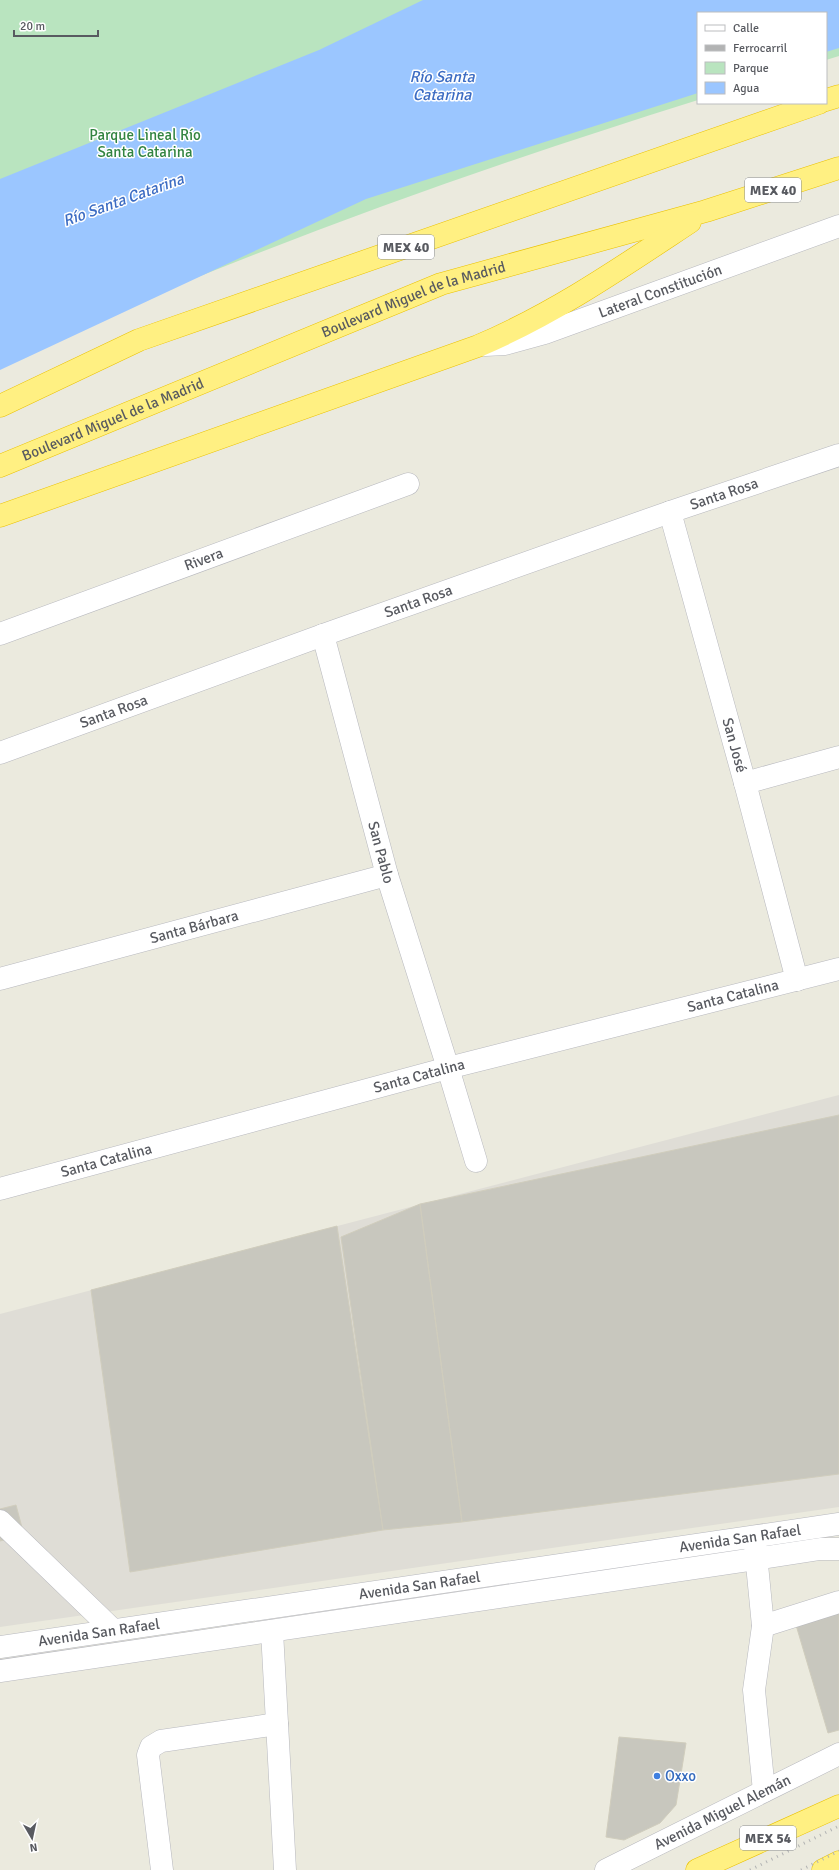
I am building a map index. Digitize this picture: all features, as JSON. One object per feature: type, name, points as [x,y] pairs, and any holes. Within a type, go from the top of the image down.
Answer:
[{"type":"highway","points":[[827,100],[839,96]]},
{"type":"highway","name":"MEX 40","points":[[0,406],[139,340],[816,104]]},
{"type":"highway","name":"Boulevard Miguel de la Madrid","points":[[0,466],[441,284],[706,211],[839,168]]},
{"type":"highway","points":[[0,516],[478,346],[514,331],[589,289],[706,211]]},
{"type":"highway","name":"MEX 54","points":[[697,1870],[839,1806]]},
{"type":"highway","points":[[823,1870],[839,1862]]},
{"type":"street","name":"Lateral Constitución","points":[[478,346],[505,344],[545,333],[839,226]]},
{"type":"street","name":"Santa Rosa","points":[[0,753],[323,635],[670,512],[839,455]]},
{"type":"street","name":"Rivera","points":[[0,634],[408,484]]},
{"type":"street","name":"San José","points":[[670,512],[745,783],[797,980]]},
{"type":"street","name":"San Pablo","points":[[323,635],[387,875],[476,1162]]},
{"type":"street","points":[[745,783],[839,758]]},
{"type":"street","name":"Santa Bárbara","points":[[0,979],[387,875]]},
{"type":"street","name":"Santa Catalina","points":[[0,1189],[448,1068],[839,969]]},
{"type":"street","points":[[0,1521],[113,1630]]},
{"type":"street","name":"Avenida San Rafael","points":[[7,1644],[113,1630],[839,1524]]},
{"type":"street","points":[[755,1537],[755,1559],[763,1626],[754,1690],[764,1790]]},
{"type":"street","name":"Avenida San Rafael","points":[[0,1671],[820,1549],[839,1549]]},
{"type":"street","points":[[763,1626],[839,1602]]},
{"type":"street","points":[[272,1630],[285,1870]]},
{"type":"street","points":[[162,1870],[148,1755],[151,1747],[161,1741],[277,1724]]},
{"type":"street","name":"Avenida Miguel Alemán","points":[[606,1870],[839,1754]]},
{"type":"shaded area","points":[[839,1095],[839,1507],[0,1627],[0,1314]]},
{"type":"green space","name":"Río Santa Catarina","points":[[0,0],[839,0],[839,56],[827,60],[827,12],[697,12],[697,100],[609,128],[433,188],[345,220],[172,288],[0,361]]},
{"type":"water","name":"Río Santa Catarina","points":[[423,0],[839,0],[839,48],[827,52],[827,12],[697,12],[697,93],[366,199],[0,370],[0,179],[319,50]]},
{"type":"building","points":[[839,1115],[839,1474],[462,1522],[420,1204]]},
{"type":"building","points":[[420,1204],[462,1522],[383,1530],[341,1237]]},
{"type":"building","points":[[337,1226],[383,1530],[130,1572],[91,1290]]},
{"type":"building","points":[[16,1505],[24,1535],[0,1541],[0,1509]]},
{"type":"building","points":[[839,1612],[839,1730],[828,1733],[796,1625]]},
{"type":"building","points":[[619,1737],[686,1743],[676,1805],[660,1823],[624,1840],[606,1837]]},
{"type":"railway","points":[[750,1870],[839,1826]]},
{"type":"railway","points":[[801,1870],[839,1851]]},
{"type":"place","name":"Oxxo","points":[[657,1776]]},
{"type":"park label","name":"Parque Lineal Río Santa Catarina","points":[[145,144]]}]
